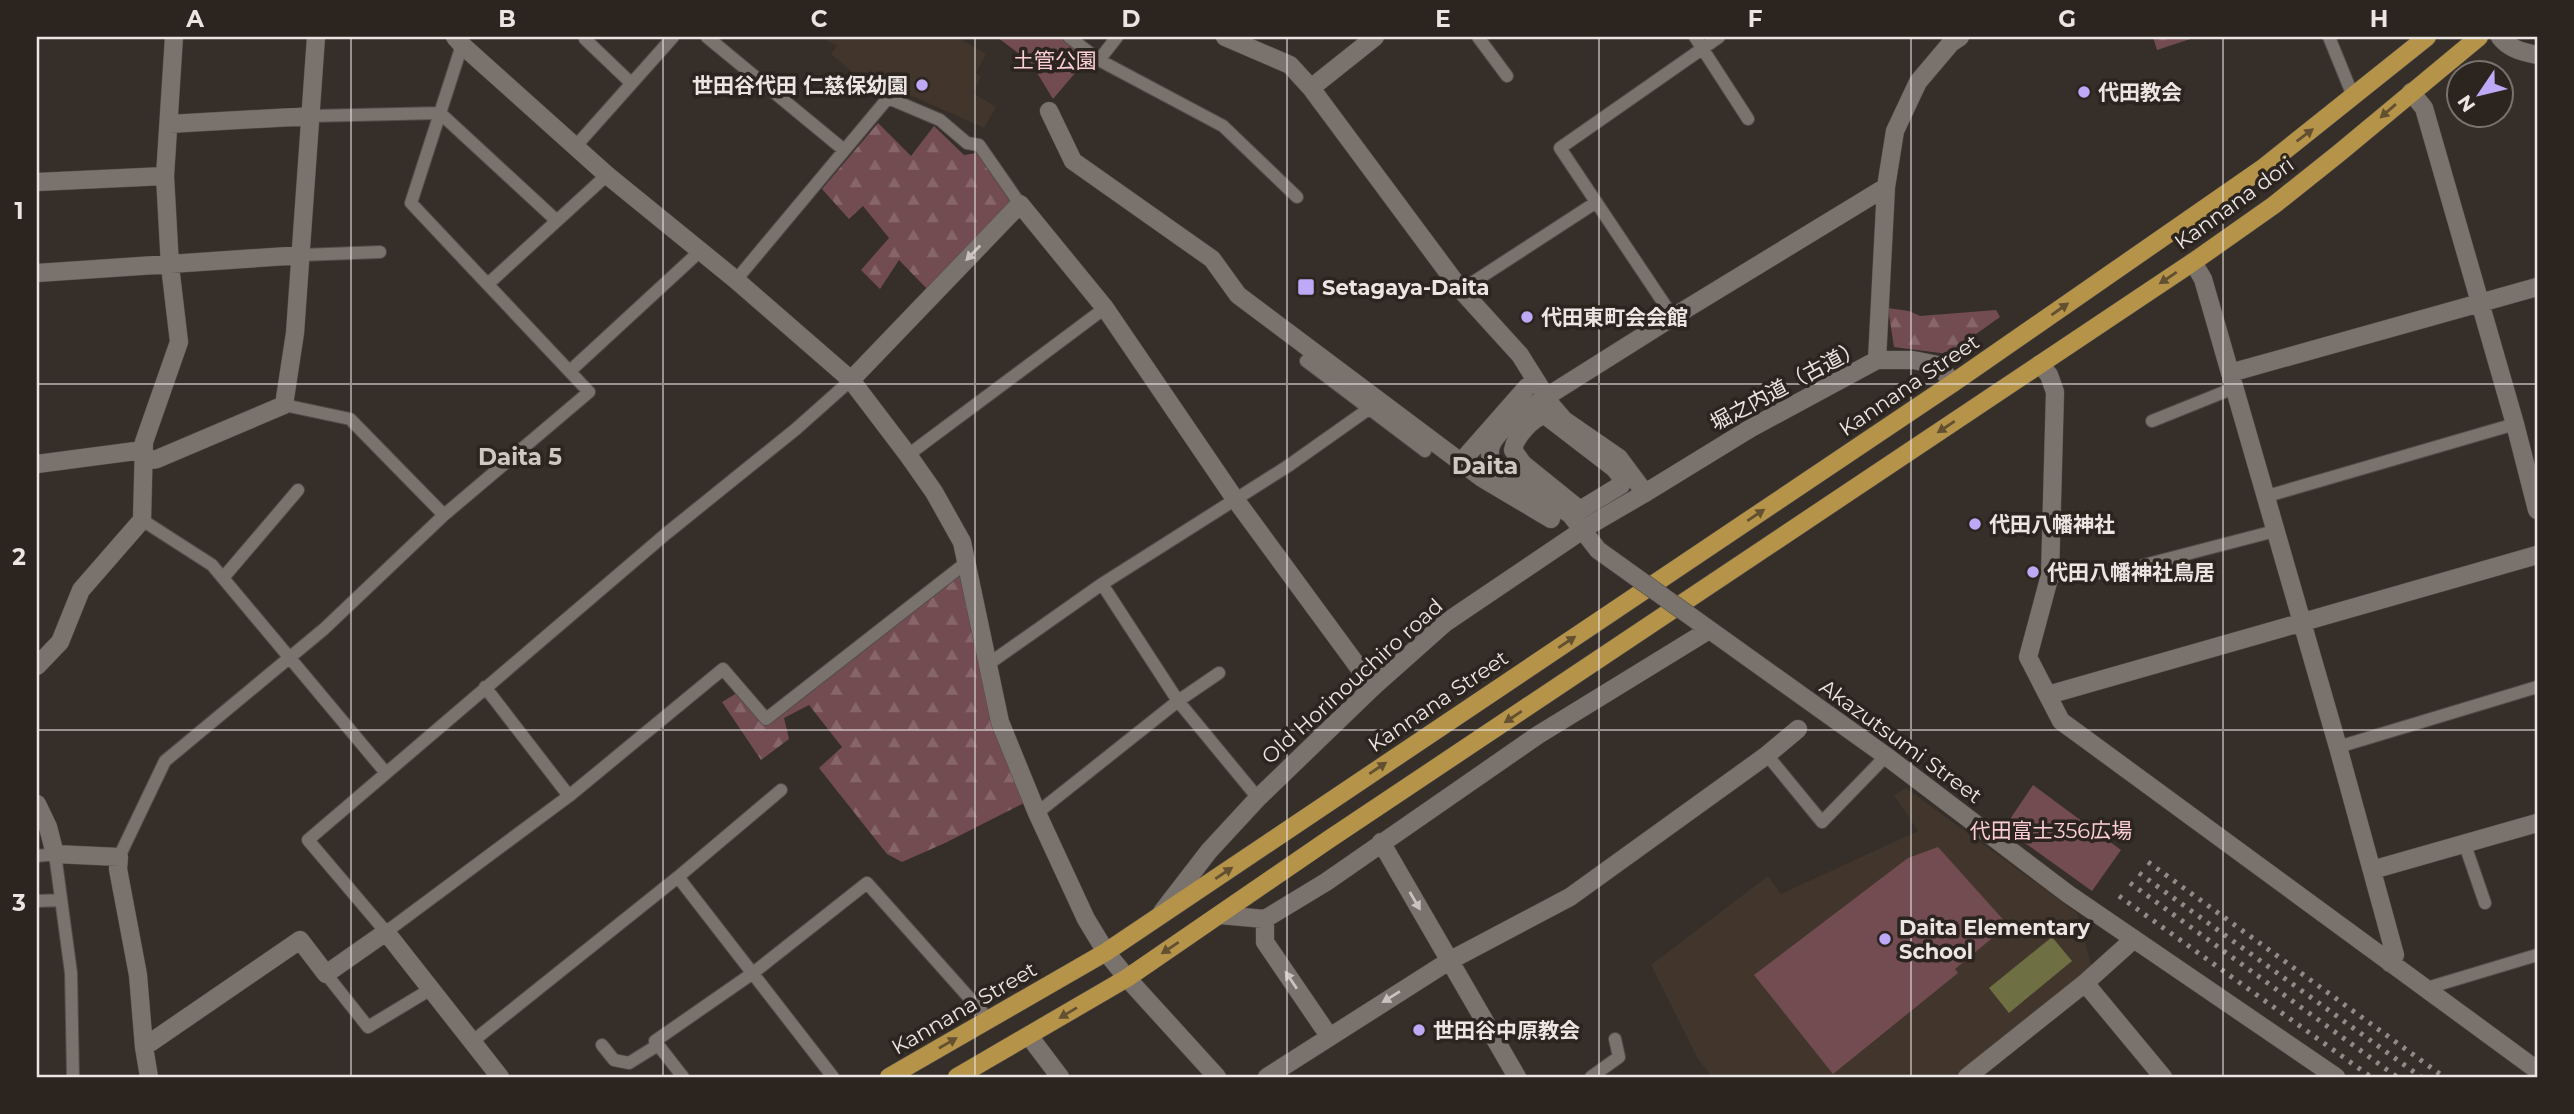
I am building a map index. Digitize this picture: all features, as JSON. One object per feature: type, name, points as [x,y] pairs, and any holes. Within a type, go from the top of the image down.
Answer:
[{"type":"main road","points":[[2353,96],[2427,37]]},
{"type":"main road","name":"Kannana dori","points":[[2040,364],[2193,261],[2306,180],[2479,37]]},
{"type":"main road","name":"Kannana Street","points":[[889,1077],[1106,952],[1954,383],[2263,168],[2353,96]]},
{"type":"main road","points":[[957,1077],[1126,978],[2040,364]]},
{"type":"street","points":[[37,666],[60,642],[81,590],[142,520],[144,442],[179,342],[170,265],[165,176],[174,37]]},
{"type":"street","points":[[37,464],[144,456],[157,459],[284,405],[295,333],[302,255],[316,37]]},
{"type":"street","points":[[1225,37],[1290,65],[1311,88],[1461,290],[1520,355],[1564,420],[1619,458],[1645,493]]},
{"type":"street","points":[[1311,88],[1375,37]]},
{"type":"street","points":[[2500,37],[2517,50],[2537,55]]},
{"type":"street","points":[[1877,360],[1886,187],[1895,131],[1918,82],[1952,39]]},
{"type":"street","points":[[458,41],[607,175],[736,280],[851,380],[908,455],[940,502],[962,542],[1000,722],[1037,813],[1086,919],[1126,978],[1217,1077]]},
{"type":"street","points":[[2411,92],[2424,108],[2537,510]]},
{"type":"street","points":[[1049,111],[1073,161],[1212,258],[1238,295],[1482,478],[1551,519]]},
{"type":"street","points":[[169,124],[311,116]]},
{"type":"street","points":[[37,182],[165,176]]},
{"type":"street","points":[[1546,397],[1886,187]]},
{"type":"street","points":[[851,380],[1020,204],[1105,308],[1235,499],[1373,687]]},
{"type":"street","points":[[37,273],[302,255]]},
{"type":"street","points":[[2193,261],[2203,279],[2338,747],[2395,955],[2390,963]]},
{"type":"street","points":[[2232,380],[2537,287]]},
{"type":"street","name":"堀之内道（古道）","points":[[1645,493],[1751,428],[1877,360],[1913,360],[1938,365],[1954,383]]},
{"type":"street","points":[[2040,364],[2049,375],[2054,392],[2050,575],[2028,657],[2061,721],[2537,1070]]},
{"type":"street","points":[[1461,462],[1527,387]]},
{"type":"street","name":"Akazutsumi Street","points":[[1546,397],[1522,413],[1493,440],[1489,450],[1491,460],[1499,471],[1570,514],[1598,550],[1885,756],[2068,894],[2336,1077]]},
{"type":"street","points":[[1539,416],[1551,417],[1556,425],[1615,468],[1621,477],[1621,485],[1594,497],[1580,510],[1572,504],[1523,464],[1513,450],[1515,440],[1539,416]]},
{"type":"street","name":"Old Horinouchiro road","points":[[1158,917],[1209,851],[1258,798],[1373,687],[1446,623],[1582,531],[1645,493]]},
{"type":"street","points":[[2048,695],[2537,555]]},
{"type":"street","points":[[1220,915],[1265,919],[1326,882],[1538,735],[1705,626]]},
{"type":"street","points":[[1266,1077],[1449,961],[1570,897],[1768,755],[1798,729]]},
{"type":"street","points":[[37,804],[48,827],[46,855],[119,857],[118,869],[138,975],[149,1077]]},
{"type":"street","points":[[2372,870],[2537,823]]},
{"type":"street","points":[[1381,842],[1517,1077]]},
{"type":"street","points":[[1265,919],[1265,942],[1329,1036]]},
{"type":"street","points":[[144,1047],[300,940],[326,974],[386,932],[500,1077]]},
{"type":"street","points":[[1979,1074],[2134,939]]},
{"type":"street","points":[[2085,983],[2164,1077]]},
{"type":"street","points":[[1029,1036],[1060,1077]]},
{"type":"lane","points":[[575,147],[673,37]]},
{"type":"lane","points":[[707,37],[844,150]]},
{"type":"lane","points":[[1069,37],[1098,60],[1223,126],[1297,197]]},
{"type":"lane","points":[[1098,60],[1117,37]]},
{"type":"lane","points":[[1478,37],[1507,76]]},
{"type":"lane","points":[[1673,317],[1560,148],[1699,42],[1719,37]]},
{"type":"lane","points":[[2329,37],[2353,96]]},
{"type":"lane","points":[[585,39],[631,83]]},
{"type":"lane","points":[[119,857],[164,761],[324,629],[444,515],[589,392],[411,203],[440,113],[458,41]]},
{"type":"lane","points":[[1699,42],[1748,119]]},
{"type":"lane","points":[[736,280],[888,97],[940,120],[967,144],[979,145],[1020,204]]},
{"type":"lane","points":[[311,116],[440,113],[557,221]]},
{"type":"lane","points":[[489,283],[607,175]]},
{"type":"lane","points":[[1461,290],[1595,203]]},
{"type":"lane","points":[[302,255],[380,252]]},
{"type":"lane","points":[[570,371],[699,252]]},
{"type":"lane","points":[[908,455],[1105,308]]},
{"type":"lane","points":[[1306,361],[1425,451]]},
{"type":"lane","points":[[851,380],[796,429],[667,533],[485,687],[308,840],[386,932],[569,796],[723,669],[765,719],[967,562]]},
{"type":"lane","points":[[2152,421],[2232,380]]},
{"type":"lane","points":[[284,405],[350,419],[444,515]]},
{"type":"lane","points":[[987,665],[1102,584],[1288,466],[1370,408]]},
{"type":"lane","points":[[2264,496],[2515,424]]},
{"type":"lane","points":[[223,579],[298,490]]},
{"type":"lane","points":[[142,520],[212,565],[386,773]]},
{"type":"lane","points":[[2050,575],[2121,571],[2275,531]]},
{"type":"lane","points":[[1102,584],[1178,701],[1258,798]]},
{"type":"lane","points":[[1037,813],[1178,701],[1219,673]]},
{"type":"lane","points":[[485,687],[569,796]]},
{"type":"lane","points":[[2338,747],[2537,687]]},
{"type":"lane","points":[[1768,755],[1822,822],[1885,756]]},
{"type":"lane","points":[[473,1041],[781,790]]},
{"type":"lane","points":[[2465,845],[2485,903]]},
{"type":"lane","points":[[46,855],[61,900],[71,973],[73,1077]]},
{"type":"lane","points":[[677,877],[833,1077]]},
{"type":"lane","points":[[683,1077],[655,1041],[752,973],[867,883],[989,1020]]},
{"type":"lane","points":[[37,901],[61,900]]},
{"type":"lane","points":[[2427,988],[2537,955]]},
{"type":"lane","points":[[326,974],[368,1027],[430,989]]},
{"type":"lane","points":[[1591,1077],[1619,1057],[1615,1039]]},
{"type":"lane","points":[[602,1045],[614,1060],[629,1063],[658,1045]]},
{"type":"shaded area","name":"世田谷代田 仁慈保幼園","points":[[821,37],[957,37],[986,54],[976,73],[981,77],[973,93],[996,107],[984,128],[917,98],[903,94],[898,99],[881,97],[831,54],[837,46]]},
{"type":"shaded area","name":"Daita Elementary School","points":[[1906,788],[2077,913],[2092,968],[1959,1077],[1712,1077],[1698,1059],[1651,965],[1768,876],[1781,894],[1918,831],[1894,795]]},
{"type":"shaded area","points":[[2052,937],[2072,961],[2009,1013],[1989,988]]},
{"type":"green space","name":"土管公園","points":[[997,37],[1061,37],[1087,59],[1053,99],[1031,63]]},
{"type":"green space","points":[[2153,37],[2196,37],[2157,50]]},
{"type":"green space","points":[[878,123],[911,156],[934,126],[964,155],[977,153],[1012,203],[929,291],[899,260],[880,289],[861,270],[889,238],[863,206],[849,219],[822,189]]},
{"type":"green space","points":[[1888,308],[1909,311],[1920,316],[1996,310],[2000,317],[1948,354],[1894,347]]},
{"type":"green space","points":[[963,573],[1024,803],[902,862],[887,854],[819,768],[842,747],[809,705],[784,718],[789,739],[761,760],[722,702],[737,693],[763,725]]},
{"type":"green space","name":"代田富士356広場","points":[[2033,785],[2121,850],[2092,891],[2004,828]]},
{"type":"green space","points":[[1938,847],[2008,925],[1955,969],[1958,973],[1833,1074],[1754,975],[1908,858]]},
{"type":"railway","points":[[2148,862],[2444,1077]]},
{"type":"railway","points":[[2139,873],[2421,1077]]},
{"type":"railway","points":[[2130,883],[2397,1077]]},
{"type":"railway","points":[[2119,896],[2371,1077]]},
{"type":"place","name":"世田谷代田 仁慈保幼園","points":[[922,85]]},
{"type":"place","name":"代田教会","points":[[2084,92]]},
{"type":"place","name":"Setagaya-Daita","points":[[1306,287]]},
{"type":"place","name":"代田東町会会館","points":[[1527,317]]},
{"type":"place","name":"代田八幡神社","points":[[1975,524]]},
{"type":"place","name":"代田八幡神社鳥居","points":[[2033,572]]},
{"type":"place","name":"Daita Elementary School","points":[[1885,939]]},
{"type":"place","name":"世田谷中原教会","points":[[1419,1030]]},
{"type":"district","name":"Daita 5","points":[[520,457]]},
{"type":"district","name":"Daita","points":[[1485,465]]}]
